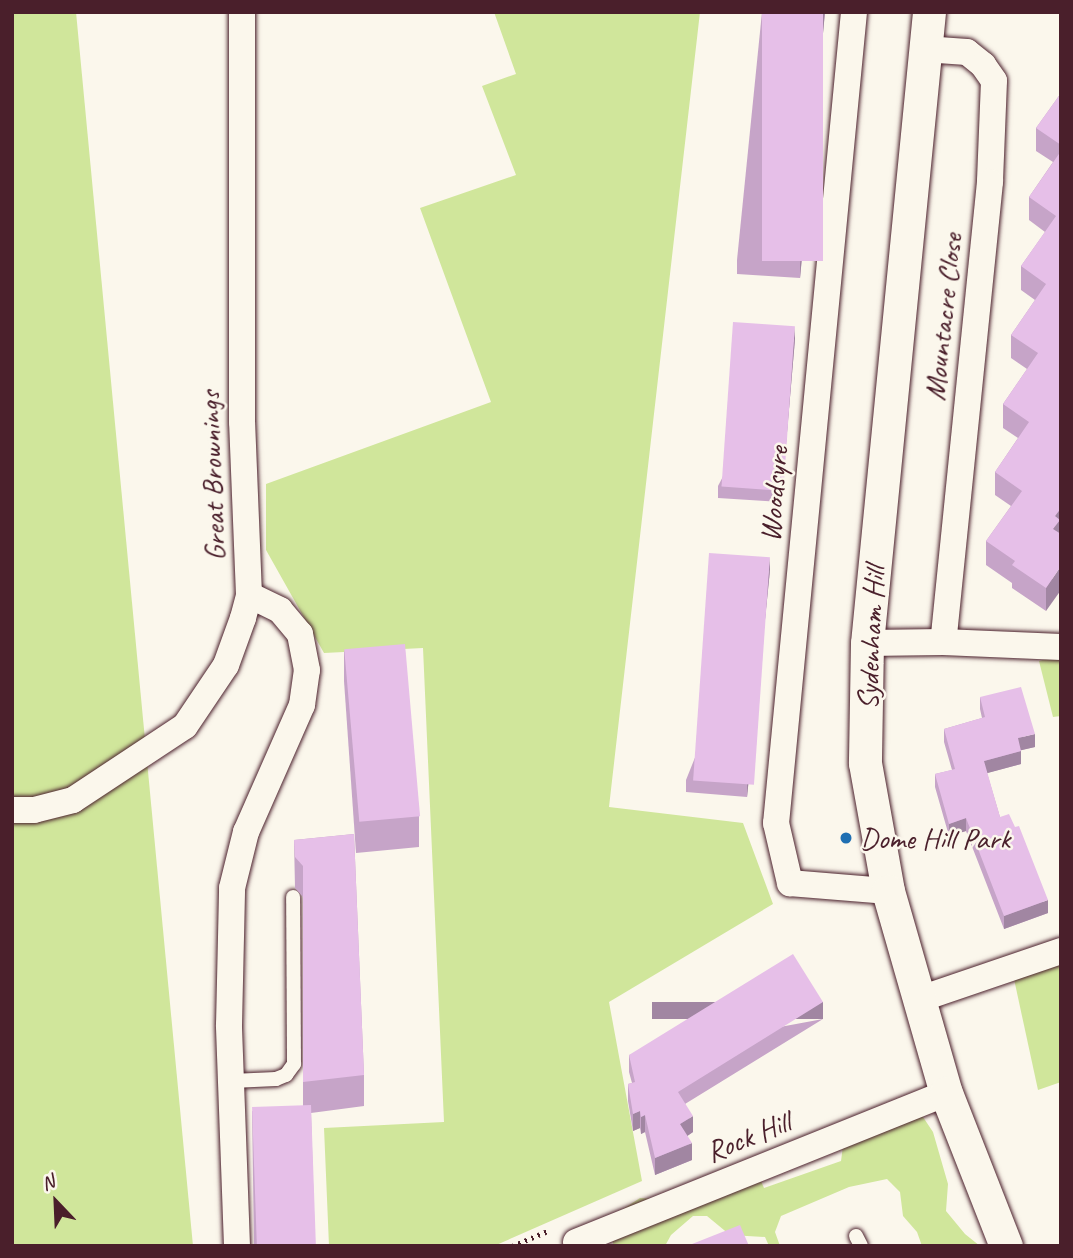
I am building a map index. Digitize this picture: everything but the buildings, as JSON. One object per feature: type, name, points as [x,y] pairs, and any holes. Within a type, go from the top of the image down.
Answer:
[{"type":"street","name":"Great Brownings","points":[[12,810],[34,810],[73,800],[186,726],[226,665],[249,595],[242,422],[242,12]]},
{"type":"street","name":"Woodsyre","points":[[854,12],[776,823],[790,883],[888,891]]},
{"type":"street","name":"Sydenham Hill","points":[[929,12],[867,643],[865,763],[888,891],[946,1093],[1006,1246]]},
{"type":"street","name":"Mountacre Close","points":[[924,49],[967,52],[983,65],[994,81],[990,181],[943,642]]},
{"type":"street","points":[[237,1246],[229,1025],[232,888],[246,832],[302,705],[307,670],[300,634],[280,610],[249,595]]},
{"type":"street","points":[[867,643],[943,642],[1061,647]]},
{"type":"street","points":[[920,999],[1061,951]]},
{"type":"street","name":"Rock Hill","points":[[576,1242],[946,1093]]},
{"type":"lane","points":[[232,1081],[276,1079],[286,1075],[294,1064],[293,897]]},
{"type":"green space","points":[[12,12],[76,12],[193,1246],[12,1246]]},
{"type":"green space","points":[[494,12],[700,12],[609,807],[743,823],[773,904],[609,1002],[642,1181],[494,1246],[329,1246],[324,1128],[444,1122],[423,648],[324,653],[266,550],[266,484],[491,402],[420,208],[516,175],[482,86],[516,74]]},
{"type":"green space","points":[[1061,655],[1061,716],[1053,717],[1039,661]]},
{"type":"green space","points":[[1061,957],[1061,1082],[1038,1090],[1014,979]]},
{"type":"green space","points":[[921,1114],[933,1132],[948,1184],[946,1211],[965,1234],[980,1246],[922,1246],[917,1232],[903,1216],[900,1192],[887,1179],[849,1187],[781,1216],[775,1232],[780,1246],[769,1246],[765,1237],[730,1235],[707,1216],[693,1216],[671,1235],[665,1246],[614,1246],[606,1220],[640,1198],[668,1200],[758,1174],[764,1188],[841,1161],[843,1146]]},
{"type":"place","name":"Dome Hill Park","points":[[846,838]]}]
